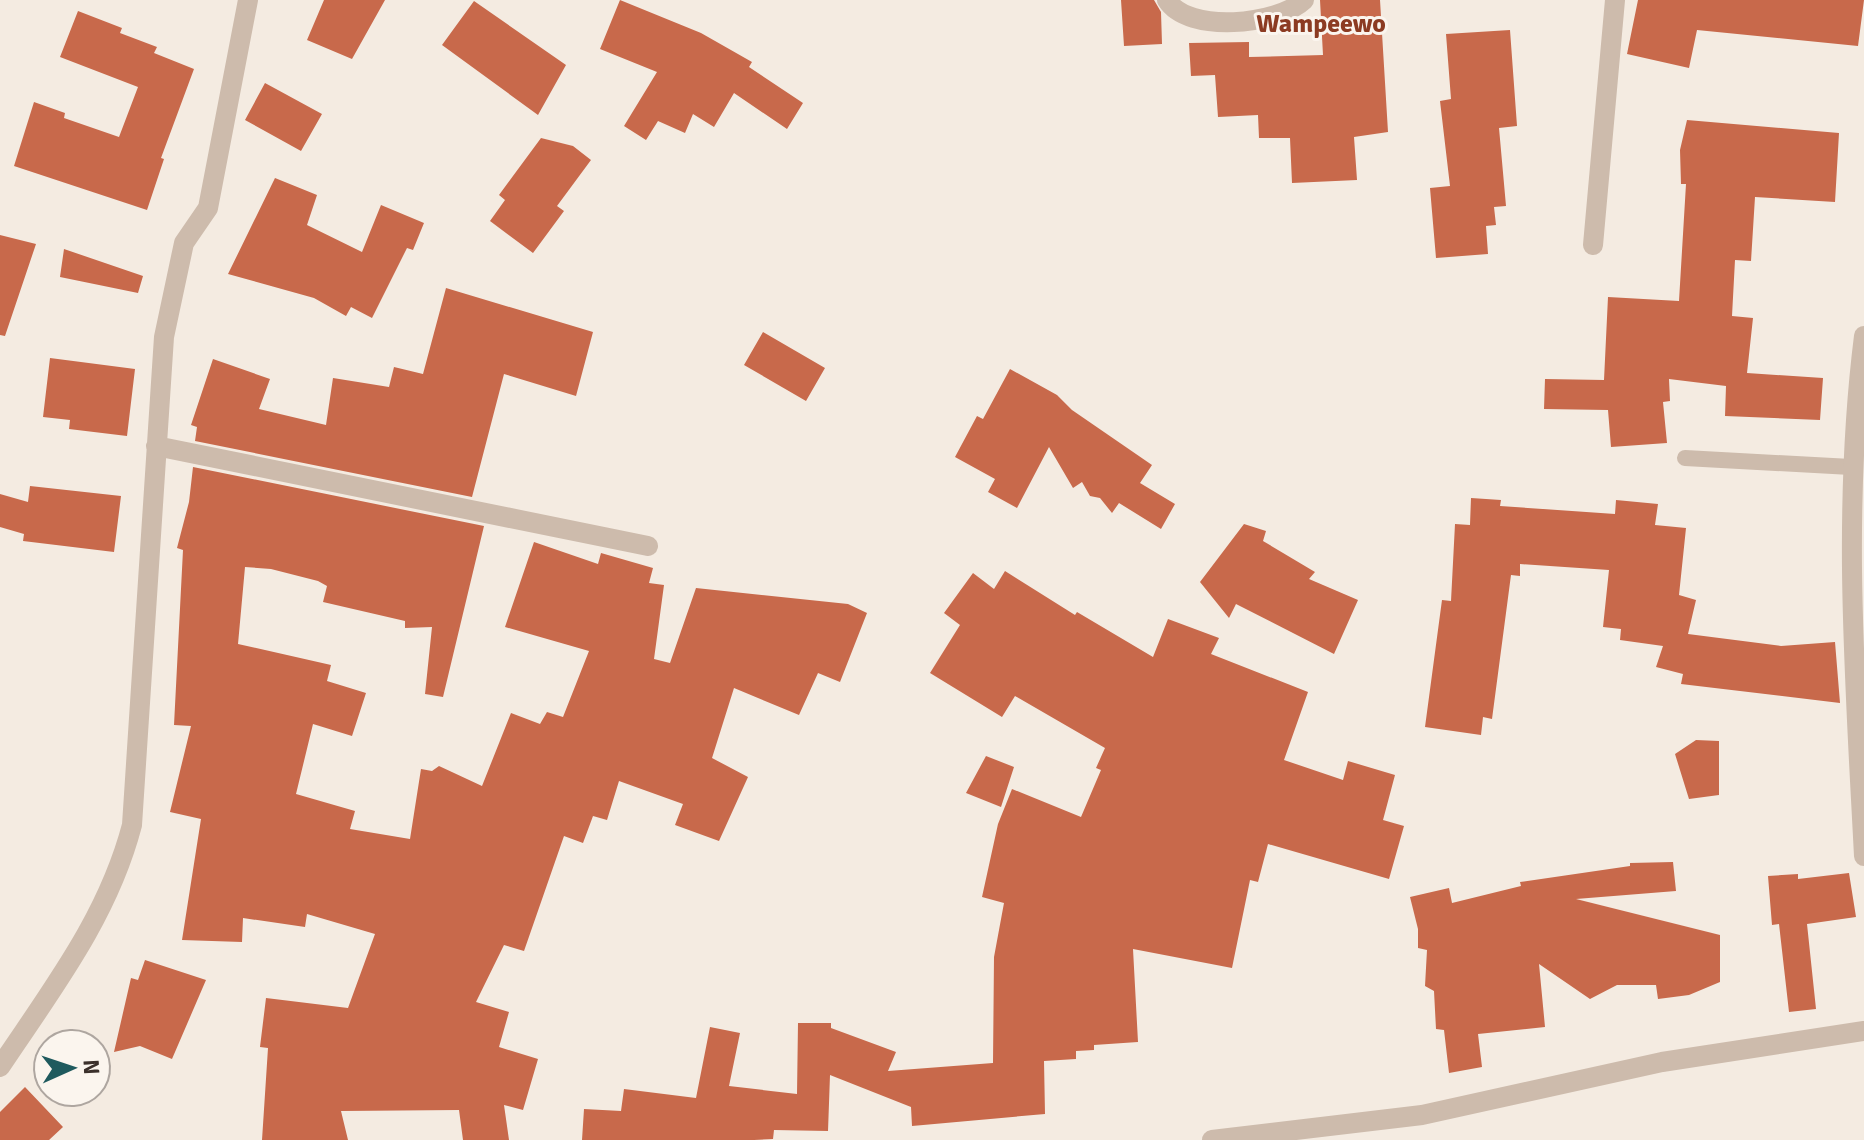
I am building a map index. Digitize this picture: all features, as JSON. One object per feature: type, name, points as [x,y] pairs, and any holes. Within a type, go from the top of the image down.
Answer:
[{"type":"street","points":[[0,1067],[91,929],[112,890],[132,825],[160,373],[184,243],[208,208],[248,0]]},
{"type":"street","points":[[1167,0],[1172,8],[1201,22],[1274,19],[1304,0]]},
{"type":"street","points":[[1593,245],[1615,0]]},
{"type":"street","points":[[1864,336],[1851,467],[1851,580],[1864,856]]},
{"type":"street","points":[[156,446],[648,546]]},
{"type":"street","points":[[1212,1140],[1422,1115],[1662,1062],[1864,1031]]},
{"type":"lane","points":[[1685,458],[1851,467]]},
{"type":"building","points":[[324,0],[385,0],[352,59],[307,40]]},
{"type":"building","points":[[620,0],[701,33],[752,62],[749,67],[803,103],[787,129],[734,93],[714,127],[693,114],[685,133],[658,121],[646,140],[624,126],[657,72],[600,49]]},
{"type":"building","points":[[1121,0],[1154,0],[1161,12],[1162,44],[1124,46]]},
{"type":"building","points":[[1320,0],[1380,0],[1388,132],[1354,137],[1357,180],[1292,183],[1290,138],[1259,138],[1258,115],[1218,117],[1215,75],[1191,76],[1189,43],[1249,42],[1249,57],[1323,55]]},
{"type":"building","points":[[1638,0],[1864,0],[1858,46],[1697,30],[1689,68],[1627,54]]},
{"type":"building","points":[[474,1],[566,65],[538,115],[442,45]]},
{"type":"building","points":[[78,11],[122,28],[120,33],[157,47],[154,53],[194,69],[161,158],[164,159],[147,210],[14,166],[34,102],[65,113],[64,118],[119,137],[138,87],[60,57]]},
{"type":"building","points":[[1510,30],[1517,126],[1499,128],[1506,206],[1494,207],[1496,225],[1486,226],[1488,254],[1436,258],[1430,188],[1450,186],[1440,101],[1451,99],[1446,34]]},
{"type":"building","points":[[265,83],[322,114],[301,151],[245,120]]},
{"type":"building","points":[[1687,120],[1839,133],[1835,202],[1755,197],[1751,261],[1735,260],[1732,316],[1753,318],[1747,373],[1823,378],[1820,420],[1725,416],[1726,386],[1669,379],[1670,401],[1663,402],[1667,443],[1611,447],[1608,410],[1544,409],[1545,379],[1604,380],[1608,297],[1679,301],[1686,184],[1681,184],[1680,150]]},
{"type":"building","points":[[541,138],[573,146],[591,160],[557,206],[564,211],[533,253],[490,221],[505,200],[499,195]]},
{"type":"building","points":[[275,178],[317,195],[307,225],[362,252],[381,205],[424,223],[413,250],[407,248],[372,318],[351,307],[346,316],[314,298],[228,274]]},
{"type":"building","points":[[0,235],[36,244],[5,336],[0,335]]},
{"type":"building","points":[[64,249],[143,276],[138,293],[60,277]]},
{"type":"building","points":[[446,288],[593,332],[576,396],[504,374],[472,497],[195,441],[197,427],[191,425],[213,359],[270,379],[259,409],[326,425],[333,378],[389,387],[394,367],[423,374]]},
{"type":"building","points":[[763,332],[825,368],[806,401],[744,365]]},
{"type":"building","points":[[50,358],[135,369],[127,436],[69,429],[70,420],[43,417]]},
{"type":"building","points":[[1010,369],[1057,395],[1072,410],[1152,465],[1140,483],[1175,504],[1161,529],[1119,503],[1112,513],[1100,498],[1090,496],[1082,482],[1073,488],[1049,447],[1017,508],[988,492],[995,479],[955,457],[977,416],[983,419]]},
{"type":"building","points":[[193,467],[484,526],[443,697],[425,694],[432,627],[405,628],[405,621],[323,602],[327,586],[318,581],[271,569],[245,567],[238,644],[331,665],[327,681],[366,693],[352,736],[313,724],[296,794],[355,811],[350,829],[410,839],[421,769],[432,771],[439,766],[482,786],[511,713],[540,724],[547,712],[563,717],[589,651],[505,627],[534,542],[598,564],[601,553],[653,568],[649,583],[664,585],[654,659],[670,663],[696,588],[848,604],[867,613],[840,682],[818,673],[799,715],[734,688],[712,758],[748,777],[719,841],[675,825],[683,804],[619,781],[607,820],[593,816],[583,843],[564,836],[524,951],[504,945],[476,1002],[509,1012],[499,1047],[538,1059],[523,1110],[504,1105],[509,1140],[463,1140],[459,1110],[341,1111],[348,1140],[262,1140],[268,1048],[260,1047],[266,998],[348,1008],[375,934],[307,914],[305,927],[243,918],[242,942],[182,940],[201,819],[170,812],[191,726],[174,725],[183,550],[177,548],[189,502]]},
{"type":"building","points":[[30,486],[121,496],[114,552],[23,541],[24,534],[0,527],[0,494],[28,502]]},
{"type":"building","points":[[1471,498],[1501,500],[1500,506],[1615,514],[1616,500],[1658,504],[1655,525],[1686,528],[1679,595],[1696,600],[1688,634],[1781,646],[1835,642],[1840,703],[1681,684],[1683,674],[1656,667],[1663,646],[1620,640],[1621,629],[1603,627],[1609,570],[1520,564],[1520,576],[1511,575],[1492,719],[1483,717],[1481,735],[1425,727],[1442,600],[1451,601],[1455,524],[1470,525]]},
{"type":"building","points":[[1244,524],[1266,531],[1263,541],[1315,572],[1309,579],[1358,600],[1334,654],[1236,604],[1229,618],[1200,582]]},
{"type":"building","points":[[1005,571],[1075,615],[1077,612],[1153,657],[1168,619],[1219,638],[1211,654],[1308,692],[1284,760],[1343,780],[1348,761],[1395,775],[1383,820],[1404,826],[1389,879],[1268,844],[1258,882],[1250,880],[1232,968],[1133,949],[1138,1042],[1094,1045],[1094,1050],[1076,1051],[1076,1059],[1044,1061],[1045,1114],[912,1126],[911,1107],[830,1075],[828,1131],[774,1130],[773,1139],[754,1140],[582,1140],[584,1109],[621,1111],[624,1089],[696,1098],[710,1027],[740,1033],[729,1086],[797,1094],[798,1023],[831,1023],[831,1028],[896,1052],[888,1071],[993,1063],[994,957],[1004,903],[982,897],[998,824],[1012,789],[1081,817],[1101,770],[1096,768],[1105,748],[1015,696],[1002,717],[930,673],[960,625],[944,613],[973,573],[994,589]]},
{"type":"building","points":[[1696,740],[1719,741],[1719,795],[1689,799],[1675,754]]},
{"type":"building","points":[[986,756],[1014,767],[1001,807],[966,793]]},
{"type":"building","points":[[1673,862],[1676,891],[1576,899],[1720,935],[1720,982],[1689,995],[1658,999],[1656,985],[1617,985],[1590,999],[1539,964],[1545,1027],[1478,1034],[1482,1067],[1449,1073],[1444,1030],[1436,1029],[1434,991],[1425,986],[1427,950],[1418,948],[1418,929],[1410,897],[1449,888],[1452,903],[1521,886],[1520,882],[1630,866],[1630,863]]},
{"type":"building","points":[[1849,873],[1856,917],[1807,924],[1816,1009],[1789,1012],[1779,924],[1772,925],[1768,876],[1798,874],[1798,879]]},
{"type":"building","points":[[145,960],[206,980],[172,1059],[140,1046],[114,1052],[131,978],[138,980]]},
{"type":"building","points":[[25,1087],[32,1094],[32,1108],[45,1108],[63,1127],[49,1140],[0,1140],[0,1112]]},
{"type":"district","name":"Wampeewo","points":[[1321,23]]}]
